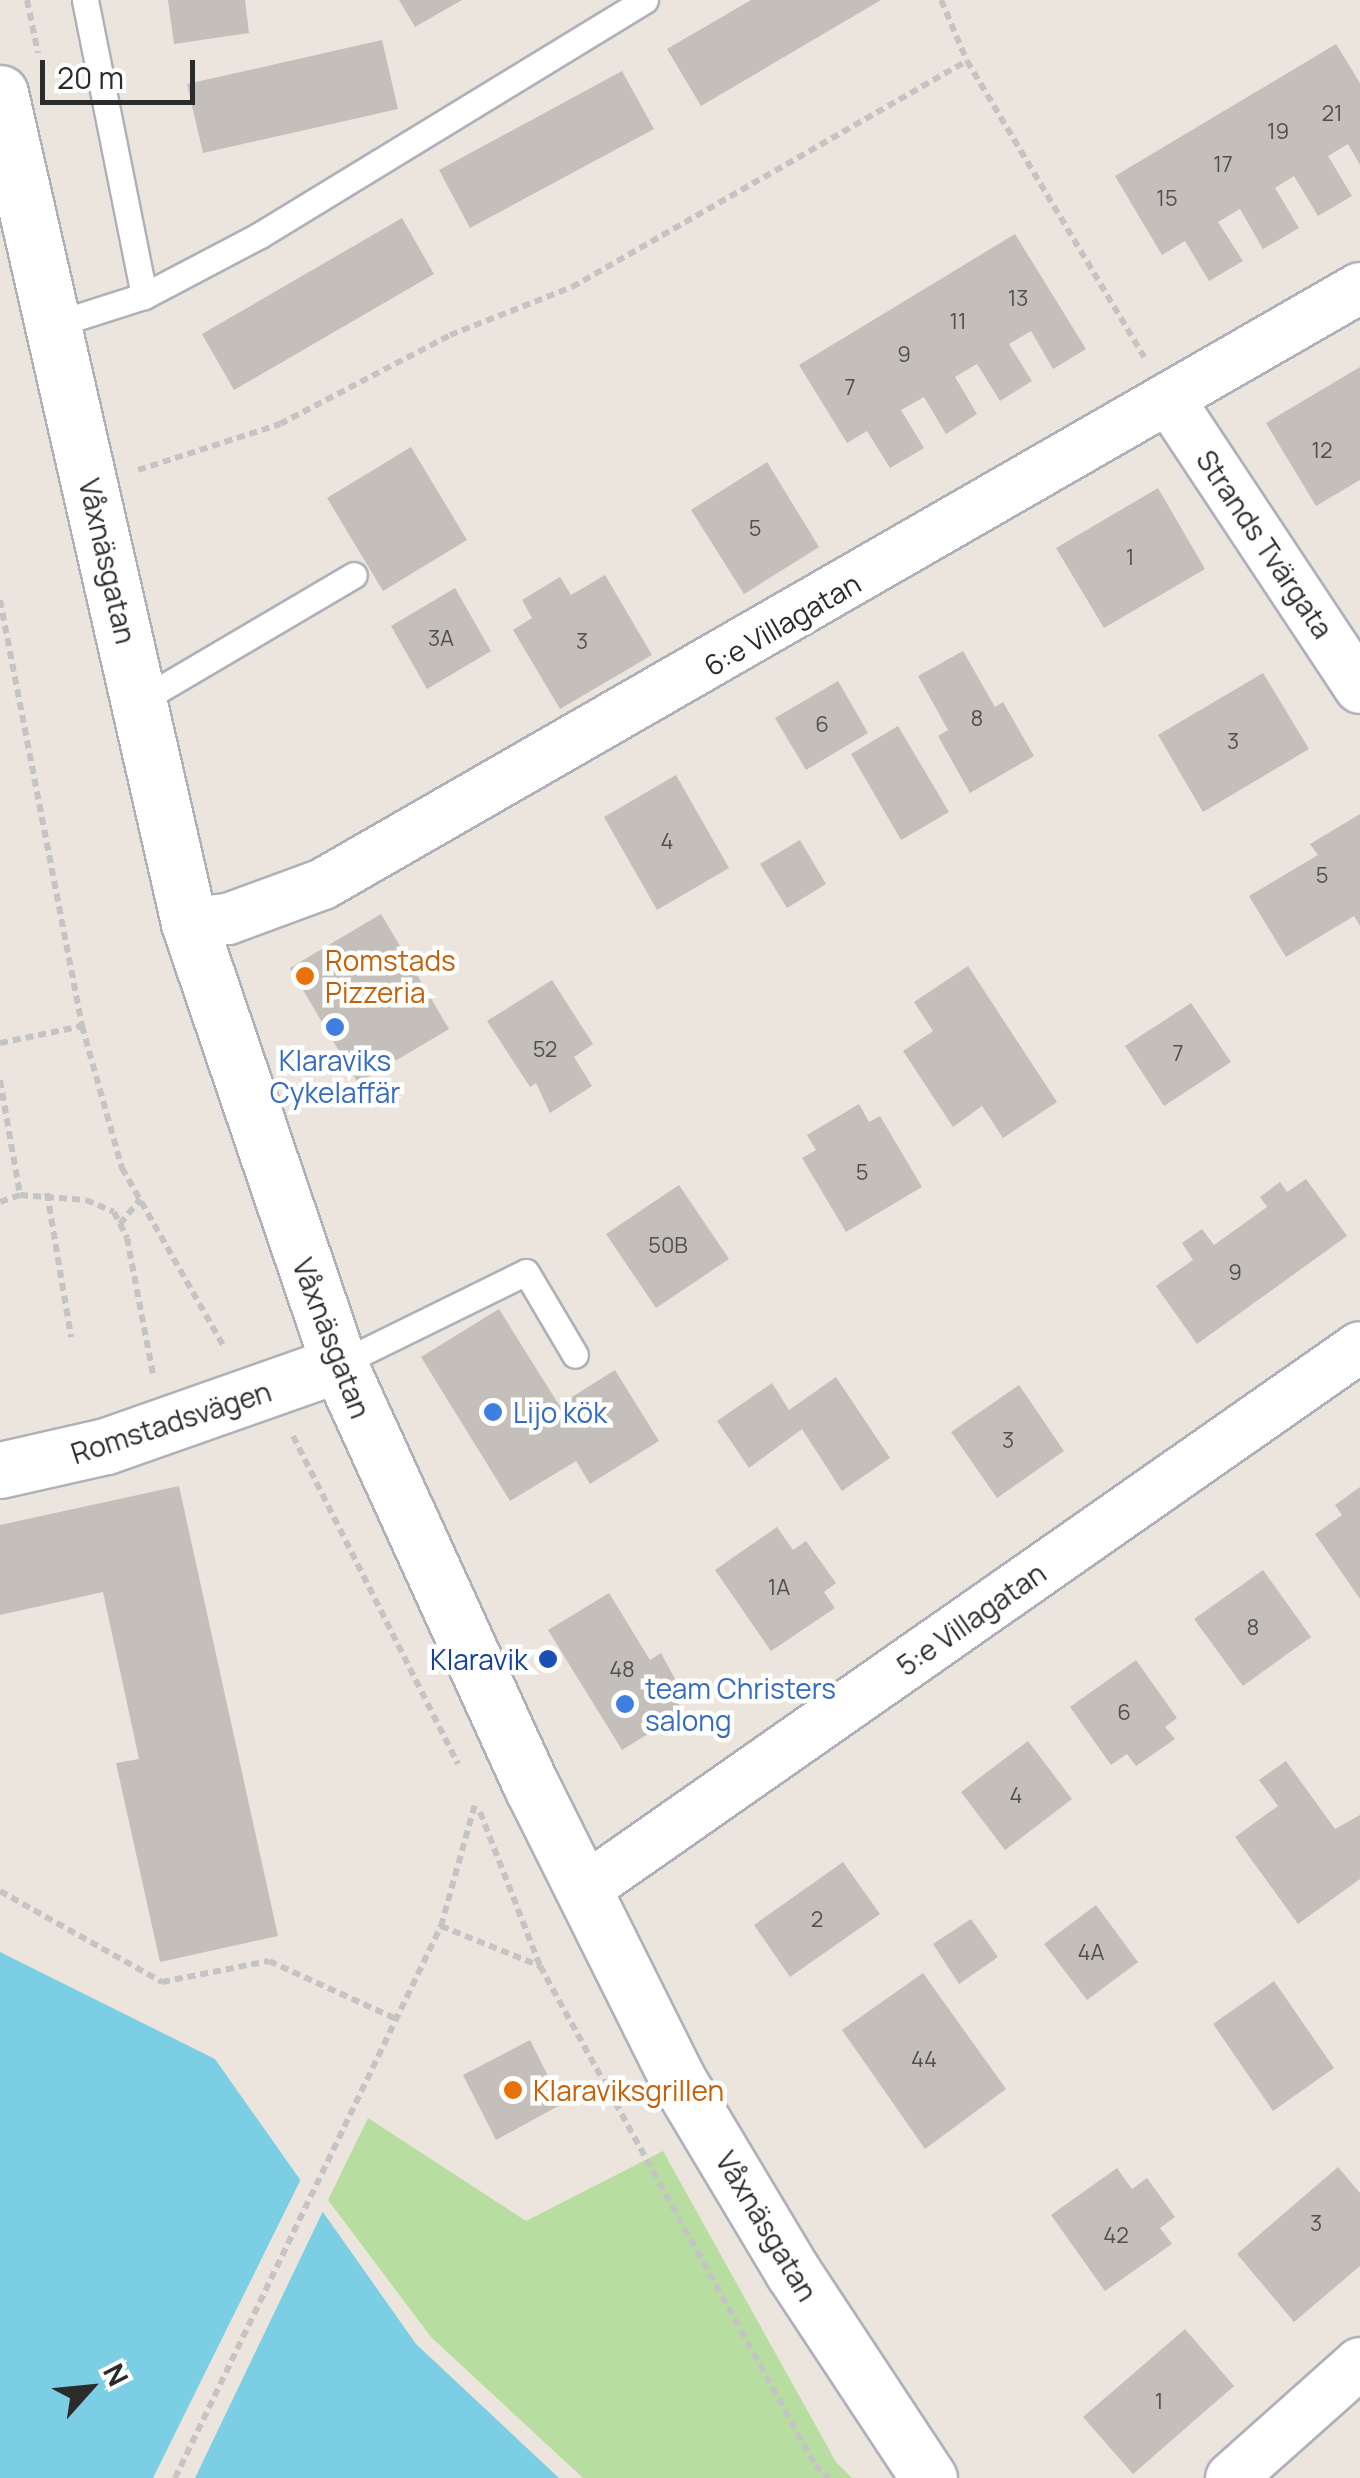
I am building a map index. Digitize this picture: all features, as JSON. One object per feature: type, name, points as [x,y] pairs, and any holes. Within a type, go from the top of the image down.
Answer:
[{"type":"street","name":"Våxnäsgatan","points":[[19,76],[56,324],[189,923],[340,1364],[582,1891],[678,2080],[793,2272],[929,2478]]},
{"type":"street","name":"6:e Villagatan","points":[[189,923],[228,920],[324,884],[1170,401],[1360,288]]},
{"type":"street","name":"Strands Tvärgata","points":[[1170,401],[1360,688]]},
{"type":"street","name":"5:e Villagatan","points":[[582,1891],[1360,1348]]},
{"type":"street","name":"Romstadsvägen","points":[[0,1470],[163,1428],[340,1364]]},
{"type":"street","points":[[1231,2478],[1360,2363]]},
{"type":"lane","points":[[85,0],[144,296]]},
{"type":"lane","points":[[56,324],[144,296],[260,235],[645,0]]},
{"type":"lane","points":[[140,701],[354,575]]},
{"type":"lane","points":[[340,1364],[526,1272],[575,1355]]},
{"type":"path","points":[[19,76],[27,0]]},
{"type":"path","points":[[940,0],[967,60],[1170,401]]},
{"type":"path","points":[[118,476],[280,424],[450,335],[572,287],[967,60]]},
{"type":"path","points":[[0,600],[82,1026],[122,1168],[225,1348],[312,1466],[476,1801],[540,1966],[815,2465],[828,2478]]},
{"type":"path","points":[[0,1043],[82,1026]]},
{"type":"path","points":[[0,1080],[20,1195]]},
{"type":"path","points":[[48,1193],[71,1336]]},
{"type":"path","points":[[0,1202],[20,1195],[48,1193],[86,1200],[114,1212],[120,1224],[163,1428]]},
{"type":"path","points":[[120,1224],[140,1199]]},
{"type":"path","points":[[175,2478],[356,2110],[441,1926],[476,1801]]},
{"type":"path","points":[[0,1890],[162,1982],[269,1961],[396,2019]]},
{"type":"path","points":[[441,1926],[540,1966]]},
{"type":"green space","points":[[368,2118],[526,2221],[663,2151],[836,2462],[852,2478],[583,2478],[431,2337],[328,2200]]},
{"type":"water","points":[[0,1952],[215,2059],[416,2344],[559,2478],[0,2478]]},
{"type":"pier","points":[[303,2175],[325,2207],[195,2478],[153,2478]]},
{"type":"building","points":[[168,0],[245,0],[249,33],[174,44]]},
{"type":"building","points":[[399,0],[462,0],[415,27]]},
{"type":"building","points":[[751,0],[881,0],[701,106],[667,49]]},
{"type":"building","points":[[382,40],[398,109],[203,153],[187,84]]},
{"type":"building","points":[[1336,44],[1360,83],[1360,165],[1348,144],[1328,156],[1352,196],[1318,216],[1294,176],[1275,188],[1299,228],[1263,249],[1240,209],[1218,222],[1243,261],[1209,281],[1185,241],[1162,255],[1115,176]]},
{"type":"building","points":[[622,71],[654,129],[470,228],[439,170]]},
{"type":"building","points":[[402,218],[434,274],[234,390],[202,334]]},
{"type":"building","points":[[1015,234],[1086,349],[1053,369],[1031,331],[1009,344],[1032,381],[1000,401],[977,364],[955,377],[977,414],[946,434],[924,397],[901,410],[924,448],[890,468],[867,431],[847,443],[799,365]]},
{"type":"building","points":[[1360,367],[1360,480],[1316,506],[1266,423]]},
{"type":"building","points":[[411,447],[467,540],[383,591],[327,498]]},
{"type":"building","points":[[767,462],[819,547],[744,594],[691,510]]},
{"type":"building","points":[[1158,488],[1205,569],[1104,628],[1056,548]]},
{"type":"building","points":[[605,575],[652,655],[560,709],[513,630],[532,618],[522,600],[560,577],[571,595]]},
{"type":"building","points":[[455,588],[491,651],[427,689],[391,626]]},
{"type":"building","points":[[963,651],[995,707],[1003,702],[1034,756],[970,793],[938,736],[948,730],[918,676]]},
{"type":"building","points":[[1263,673],[1309,749],[1203,812],[1158,735]]},
{"type":"building","points":[[838,681],[868,733],[806,770],[775,718]]},
{"type":"building","points":[[898,726],[949,812],[901,840],[851,754]]},
{"type":"building","points":[[676,775],[729,868],[657,910],[604,817]]},
{"type":"building","points":[[1360,814],[1360,926],[1354,916],[1286,957],[1249,896],[1318,855],[1310,844]]},
{"type":"building","points":[[800,840],[826,884],[787,908],[760,864]]},
{"type":"building","points":[[381,914],[449,1029],[358,1083],[290,968]]},
{"type":"building","points":[[968,966],[1057,1102],[1003,1138],[982,1106],[953,1127],[903,1051],[933,1031],[914,1002]]},
{"type":"building","points":[[552,980],[593,1044],[574,1057],[592,1086],[550,1113],[536,1083],[530,1087],[487,1021]]},
{"type":"building","points":[[1191,1003],[1231,1062],[1164,1106],[1125,1046]]},
{"type":"building","points":[[859,1104],[869,1122],[880,1116],[922,1187],[846,1232],[802,1158],[816,1150],[807,1135]]},
{"type":"building","points":[[1306,1179],[1347,1236],[1197,1344],[1156,1286],[1193,1260],[1182,1243],[1202,1229],[1214,1245],[1267,1207],[1260,1197],[1280,1182],[1287,1192]]},
{"type":"building","points":[[679,1185],[729,1259],[656,1308],[606,1234]]},
{"type":"building","points":[[499,1309],[559,1405],[615,1370],[659,1441],[590,1484],[576,1461],[510,1501],[421,1357]]},
{"type":"building","points":[[836,1377],[890,1458],[842,1491],[802,1429],[749,1468],[717,1421],[772,1383],[789,1410]]},
{"type":"building","points":[[1019,1385],[1064,1451],[997,1498],[951,1432]]},
{"type":"building","points":[[179,1486],[278,1936],[160,1962],[116,1763],[139,1759],[103,1592],[0,1615],[0,1525]]},
{"type":"building","points":[[1360,1487],[1360,1599],[1315,1534],[1342,1515],[1335,1505]]},
{"type":"building","points":[[777,1527],[793,1550],[806,1541],[836,1583],[824,1592],[835,1608],[771,1651],[715,1570]]},
{"type":"building","points":[[1263,1570],[1311,1637],[1243,1686],[1194,1619]]},
{"type":"building","points":[[609,1593],[650,1660],[661,1653],[676,1681],[668,1686],[684,1712],[622,1750],[548,1630]]},
{"type":"building","points":[[1136,1660],[1177,1718],[1165,1727],[1175,1739],[1136,1766],[1127,1754],[1111,1765],[1070,1707]]},
{"type":"building","points":[[1028,1741],[1072,1799],[1005,1850],[961,1792]]},
{"type":"building","points":[[1286,1761],[1335,1829],[1360,1815],[1360,1879],[1298,1924],[1235,1837],[1278,1806],[1259,1780]]},
{"type":"building","points":[[843,1862],[880,1914],[790,1977],[754,1925]]},
{"type":"building","points":[[1096,1905],[1138,1962],[1087,2000],[1044,1944]]},
{"type":"building","points":[[971,1919],[998,1957],[959,1984],[933,1944]]},
{"type":"building","points":[[923,1973],[1006,2089],[925,2149],[842,2030]]},
{"type":"building","points":[[1274,1981],[1334,2068],[1273,2111],[1213,2024]]},
{"type":"building","name":"Klaraviksgrillen","points":[[530,2040],[562,2104],[496,2140],[463,2075]]},
{"type":"building","points":[[1338,2167],[1360,2193],[1360,2266],[1294,2322],[1237,2254]]},
{"type":"building","points":[[1117,2168],[1132,2189],[1147,2178],[1175,2217],[1160,2228],[1172,2244],[1105,2291],[1051,2215]]},
{"type":"building","points":[[1185,2329],[1234,2386],[1133,2474],[1083,2417]]},
{"type":"place","name":"Romstads Pizzeria","points":[[305,976]]},
{"type":"place","name":"Klaraviks Cykelaffär","points":[[335,1027]]},
{"type":"place","name":"Lijo kök","points":[[493,1412]]},
{"type":"place","name":"Klaravik","points":[[548,1659]]},
{"type":"place","name":"team Christers salong","points":[[625,1704]]},
{"type":"place","name":"Klaraviksgrillen","points":[[513,2090]]}]
